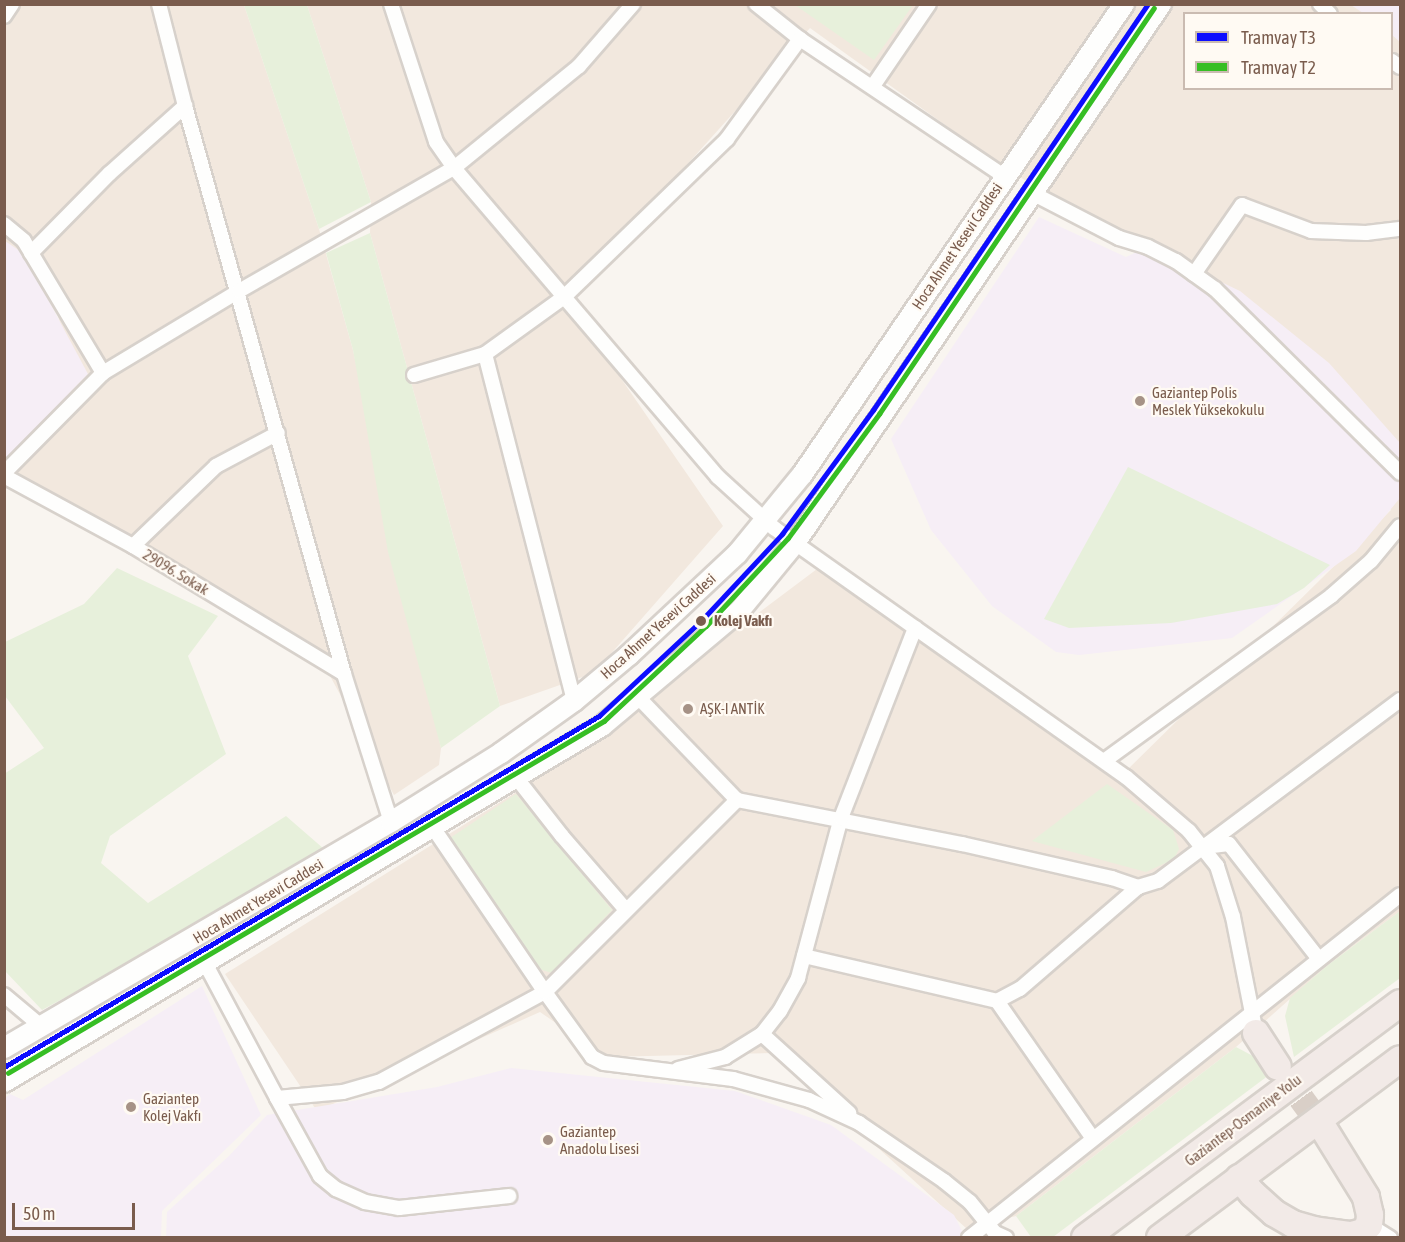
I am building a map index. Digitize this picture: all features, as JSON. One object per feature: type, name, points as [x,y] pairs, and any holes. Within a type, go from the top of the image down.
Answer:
[{"type":"highway","name":"Gaziantep-Osmaniye Yolu","points":[[1085,1238],[1401,1003]]},
{"type":"highway","points":[[1254,1023],[1278,1067]]},
{"type":"highway","points":[[1160,1238],[1401,1059]]},
{"type":"highway","points":[[1239,1178],[1274,1213],[1293,1224],[1314,1230],[1351,1235],[1380,1232],[1366,1197],[1325,1131]]},
{"type":"street","points":[[159,4],[185,106],[239,291],[344,674],[391,822]]},
{"type":"street","points":[[4,475],[103,373],[239,291],[454,168],[579,66],[633,4]]},
{"type":"street","points":[[756,4],[800,39],[1005,177]]},
{"type":"street","points":[[873,86],[929,4]]},
{"type":"street","name":"Hoca Ahmet Yesevi Caddesi","points":[[5,1047],[391,822],[501,753],[574,701],[629,655],[737,554],[766,522],[802,475],[1124,4]]},
{"type":"street","name":"Hoca Ahmet Yesevi Caddesi","points":[[4,1082],[602,726],[740,610],[795,543],[1161,4]]},
{"type":"street","points":[[392,5],[436,142],[454,168],[718,477],[766,522],[1104,761],[1189,831],[1217,866],[1233,917],[1254,1023]]},
{"type":"street","points":[[414,375],[485,354],[564,297],[727,139],[800,39]]},
{"type":"street","points":[[31,253],[110,173],[185,106]]},
{"type":"street","points":[[1032,193],[1119,238],[1148,247],[1176,261],[1215,289],[1401,473]]},
{"type":"street","points":[[1194,274],[1242,206],[1311,231],[1366,233],[1401,229]]},
{"type":"street","points":[[4,224],[24,241],[103,373]]},
{"type":"street","points":[[485,354],[574,701]]},
{"type":"street","points":[[133,546],[216,466],[278,433]]},
{"type":"street","name":"29096. Sokak","points":[[4,475],[133,546],[344,674]]},
{"type":"street","points":[[1104,761],[1331,596],[1371,561],[1401,526]]},
{"type":"street","points":[[671,1071],[726,1057],[762,1034],[780,1011],[798,978],[841,818],[915,628]]},
{"type":"street","points":[[637,696],[738,800],[841,818],[1112,878],[1138,886]]},
{"type":"street","points":[[997,1001],[1020,988],[1138,886],[1158,881],[1401,700]]},
{"type":"street","points":[[515,776],[562,836],[626,910]]},
{"type":"street","points":[[277,1098],[344,1092],[379,1082],[544,992],[738,800]]},
{"type":"street","points":[[432,826],[544,992],[592,1057],[604,1063],[733,1079],[809,1100],[859,1123]]},
{"type":"street","points":[[1202,847],[1229,844],[1319,959]]},
{"type":"street","points":[[969,1238],[996,1232],[1092,1137],[1254,1023],[1319,959],[1401,895]]},
{"type":"street","points":[[804,956],[997,1001],[1092,1137]]},
{"type":"street","points":[[205,963],[320,1176],[336,1189],[365,1202],[399,1208],[509,1196]]},
{"type":"street","points":[[4,995],[41,1026]]},
{"type":"street","points":[[762,1034],[859,1123],[944,1181],[970,1202],[996,1232]]},
{"type":"shaded area","points":[[4,5],[244,5],[319,229],[353,350],[441,748],[439,765],[394,795],[314,646],[5,481],[5,453],[73,377],[53,295],[5,249]]},
{"type":"shaded area","points":[[307,5],[1400,5],[1400,911],[1328,965],[1236,1047],[1016,1216],[967,1229],[774,1053],[605,1057],[540,1012],[317,1111],[225,974],[539,778],[825,563],[1125,772],[1391,510],[1257,328],[998,163],[810,28],[566,299],[723,526],[594,673],[500,706],[370,233],[371,202]]},
{"type":"shaded area","points":[[1351,5],[1400,5],[1400,42],[1393,36],[1393,12],[1362,12]]},
{"type":"shaded area","name":"Gaziantep Polis Meslek Yüksekokulu","points":[[1039,217],[1126,257],[1148,247],[1240,291],[1329,363],[1400,443],[1400,498],[1356,551],[1232,638],[1079,655],[1056,652],[992,606],[931,530],[891,439]]},
{"type":"shaded area","points":[[5,241],[23,253],[88,374],[5,459]]},
{"type":"shaded area","name":"Gaziantep Kolej Vakfı","points":[[202,986],[261,1115],[162,1211],[161,1237],[5,1237],[5,1098],[10,1094],[23,1100]]},
{"type":"shaded area","name":"Gaziantep Anadolu Lisesi","points":[[511,1068],[735,1091],[831,1125],[954,1215],[965,1237],[166,1238],[167,1212],[229,1156],[267,1115],[437,1087]]},
{"type":"green space","points":[[244,5],[307,5],[371,202],[319,229]]},
{"type":"green space","points":[[795,5],[913,5],[874,60]]},
{"type":"green space","points":[[370,233],[500,706],[441,748],[388,552],[353,350],[326,253]]},
{"type":"green space","points":[[1128,467],[1330,565],[1304,588],[1277,604],[1171,623],[1069,628],[1044,619]]},
{"type":"green space","points":[[117,568],[218,616],[188,656],[226,754],[110,836],[101,863],[148,903],[286,816],[324,849],[204,922],[42,1010],[5,971],[4,774],[44,748],[5,696],[5,642],[84,604]]},
{"type":"green space","points":[[1107,784],[1173,830],[1179,849],[1174,859],[1146,872],[1032,841]]},
{"type":"green space","points":[[516,794],[612,910],[552,973],[539,969],[450,838]]},
{"type":"green space","points":[[1400,911],[1400,978],[1294,1057],[1285,1016],[1290,998],[1328,965]]},
{"type":"green space","points":[[1236,1047],[1253,1056],[1269,1075],[1053,1237],[1031,1237],[1016,1216]]},
{"type":"tunnel","points":[[1278,1067],[1325,1131]]},
{"type":"tram line","name":"T3","points":[[4,1067],[599,716],[701,621],[782,534],[873,410],[1148,4]]},
{"type":"tram line","name":"T2","points":[[8,1073],[604,721],[706,626],[788,538],[879,414],[1154,8]]},
{"type":"place","name":"Gaziantep Polis Meslek Yüksekokulu","points":[[1140,401]]},
{"type":"place","name":"Kolej Vakfı","points":[[701,621]]},
{"type":"place","name":"AŞK-I ANTİK","points":[[688,709]]},
{"type":"place","name":"Gaziantep Kolej Vakfı","points":[[131,1107]]},
{"type":"place","name":"Gaziantep Anadolu Lisesi","points":[[548,1140]]}]
